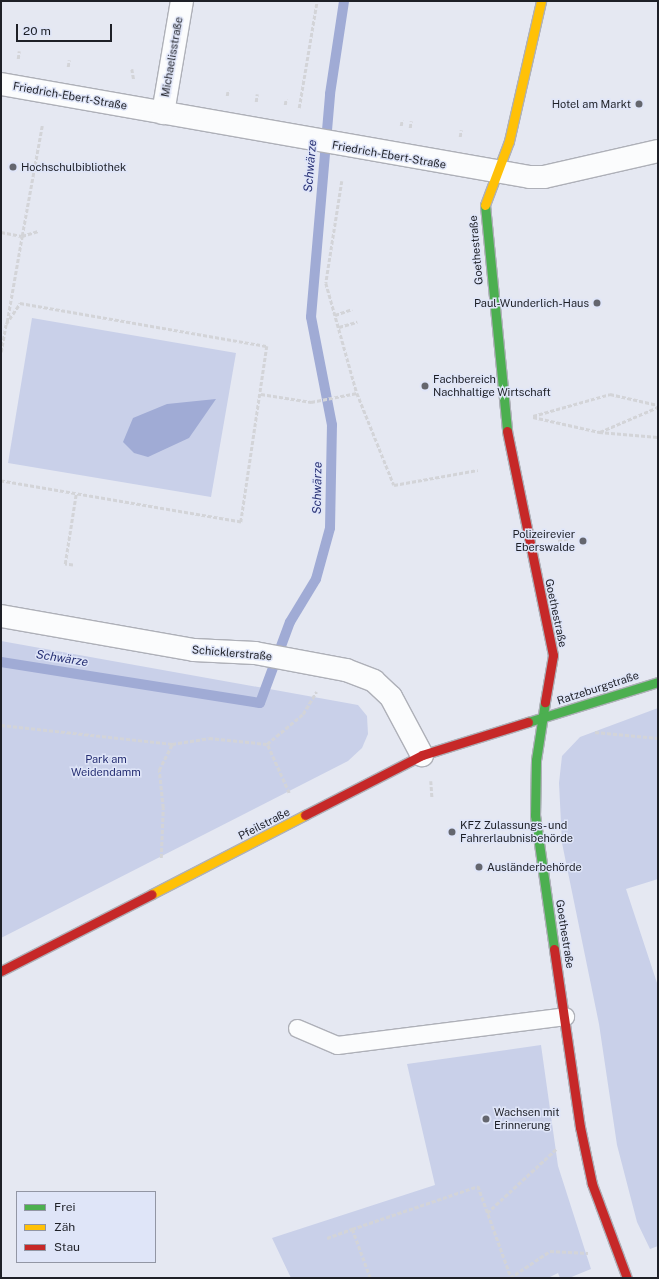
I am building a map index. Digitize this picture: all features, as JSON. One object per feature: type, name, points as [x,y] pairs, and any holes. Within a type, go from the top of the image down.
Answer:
[{"type":"street","name":"Michaelisstraße","points":[[163,113],[182,1]]},
{"type":"street","name":"Goethestraße","points":[[541,1],[509,141],[496,172],[484,208],[505,419],[553,654],[545,718],[536,760],[534,815],[565,1016],[580,1127],[592,1184],[611,1243],[626,1278]]},
{"type":"street","name":"Friedrich-Ebert-Straße","points":[[1,84],[338,146],[496,172],[544,177],[658,151]]},
{"type":"street","name":"Schicklerstraße","points":[[1,616],[194,650],[255,653],[300,660],[322,664],[374,681],[392,697],[422,755]]},
{"type":"street","name":"Ratzeburgstraße","points":[[545,718],[658,682]]},
{"type":"street","name":"Pfeilstraße","points":[[1,971],[422,755],[545,718]]},
{"type":"lane","points":[[297,1028],[337,1045],[565,1016]]},
{"type":"path","points":[[298,110],[317,1]]},
{"type":"path","points":[[18,61],[19,51]]},
{"type":"path","points":[[68,70],[69,60]]},
{"type":"path","points":[[132,69],[134,80]]},
{"type":"path","points":[[227,96],[228,90]]},
{"type":"path","points":[[256,102],[257,94]]},
{"type":"path","points":[[1,352],[42,126]]},
{"type":"path","points":[[342,181],[327,262],[326,283],[357,393],[394,485],[478,470]]},
{"type":"path","points":[[1,232],[22,236],[38,231]]},
{"type":"path","points":[[1,481],[241,522],[267,346],[20,303],[6,324]]},
{"type":"path","points":[[334,314],[352,309]]},
{"type":"path","points":[[338,327],[357,322]]},
{"type":"path","points":[[261,394],[310,402],[357,393]]},
{"type":"path","points":[[505,419],[530,416],[610,394],[658,406]]},
{"type":"path","points":[[599,432],[658,406]]},
{"type":"path","points":[[530,416],[599,432],[658,438]]},
{"type":"path","points":[[73,565],[65,564],[76,494]]},
{"type":"path","points":[[1,725],[172,744],[209,738],[267,744],[303,714],[315,695],[322,664]]},
{"type":"path","points":[[592,703],[588,723],[593,731],[658,738]]},
{"type":"path","points":[[161,860],[163,808],[159,770],[172,744]]},
{"type":"path","points":[[267,744],[290,794]]},
{"type":"path","points":[[487,1213],[580,1127]]},
{"type":"path","points":[[327,1238],[478,1186],[510,1278],[550,1251],[586,1254],[611,1243]]},
{"type":"path","points":[[352,1229],[370,1278]]},
{"type":"green space","points":[[32,318],[236,353],[211,497],[8,463]]},
{"type":"green space","name":"Park am Weidendamm","points":[[1,641],[358,705],[367,716],[368,734],[362,748],[348,761],[1,938]]},
{"type":"green space","points":[[658,708],[658,879],[626,889],[658,986],[658,1246],[650,1249],[637,1222],[617,1145],[599,1024],[562,843],[559,783],[562,756],[580,737]]},
{"type":"green space","name":"Wachsen mit Erinnerung","points":[[541,1045],[558,1166],[591,1269],[569,1278],[560,1278],[558,1273],[548,1278],[291,1278],[272,1238],[435,1185],[407,1064]]},
{"type":"water","points":[[216,399],[189,438],[148,457],[134,453],[123,442],[133,418],[167,404]]},
{"type":"waterway","name":"Schwärze","points":[[1,662],[260,703],[290,622],[316,579],[330,528],[332,425],[311,317],[330,94],[344,1]]},
{"type":"traffic: fast","points":[[485,205],[507,431]]},
{"type":"traffic: fast","points":[[528,722],[658,682]]},
{"type":"traffic: fast","points":[[545,702],[536,760],[535,815],[554,949]]},
{"type":"traffic: slow","points":[[485,205],[509,141],[541,1]]},
{"type":"traffic: slow","points":[[152,894],[305,815]]},
{"type":"traffic: jam","points":[[507,431],[553,655],[545,702]]},
{"type":"traffic: jam","points":[[305,815],[422,755],[528,722]]},
{"type":"traffic: jam","points":[[1,971],[152,894]]},
{"type":"traffic: jam","points":[[554,949],[580,1127],[592,1184],[627,1278]]},
{"type":"place","name":"Hotel am Markt","points":[[639,104]]},
{"type":"place","name":"Hochschulbibliothek","points":[[13,167]]},
{"type":"place","name":"Paul-Wunderlich-Haus","points":[[597,303]]},
{"type":"place","name":"Fachbereich Nachhaltige Wirtschaft","points":[[425,386]]},
{"type":"place","name":"Polizeirevier Eberswalde","points":[[583,541]]},
{"type":"place","name":"KFZ Zulassungs- und Fahrerlaubnisbehörde","points":[[452,832]]},
{"type":"place","name":"Ausländerbehörde","points":[[479,867]]},
{"type":"place","name":"Wachsen mit Erinnerung","points":[[486,1119]]}]
